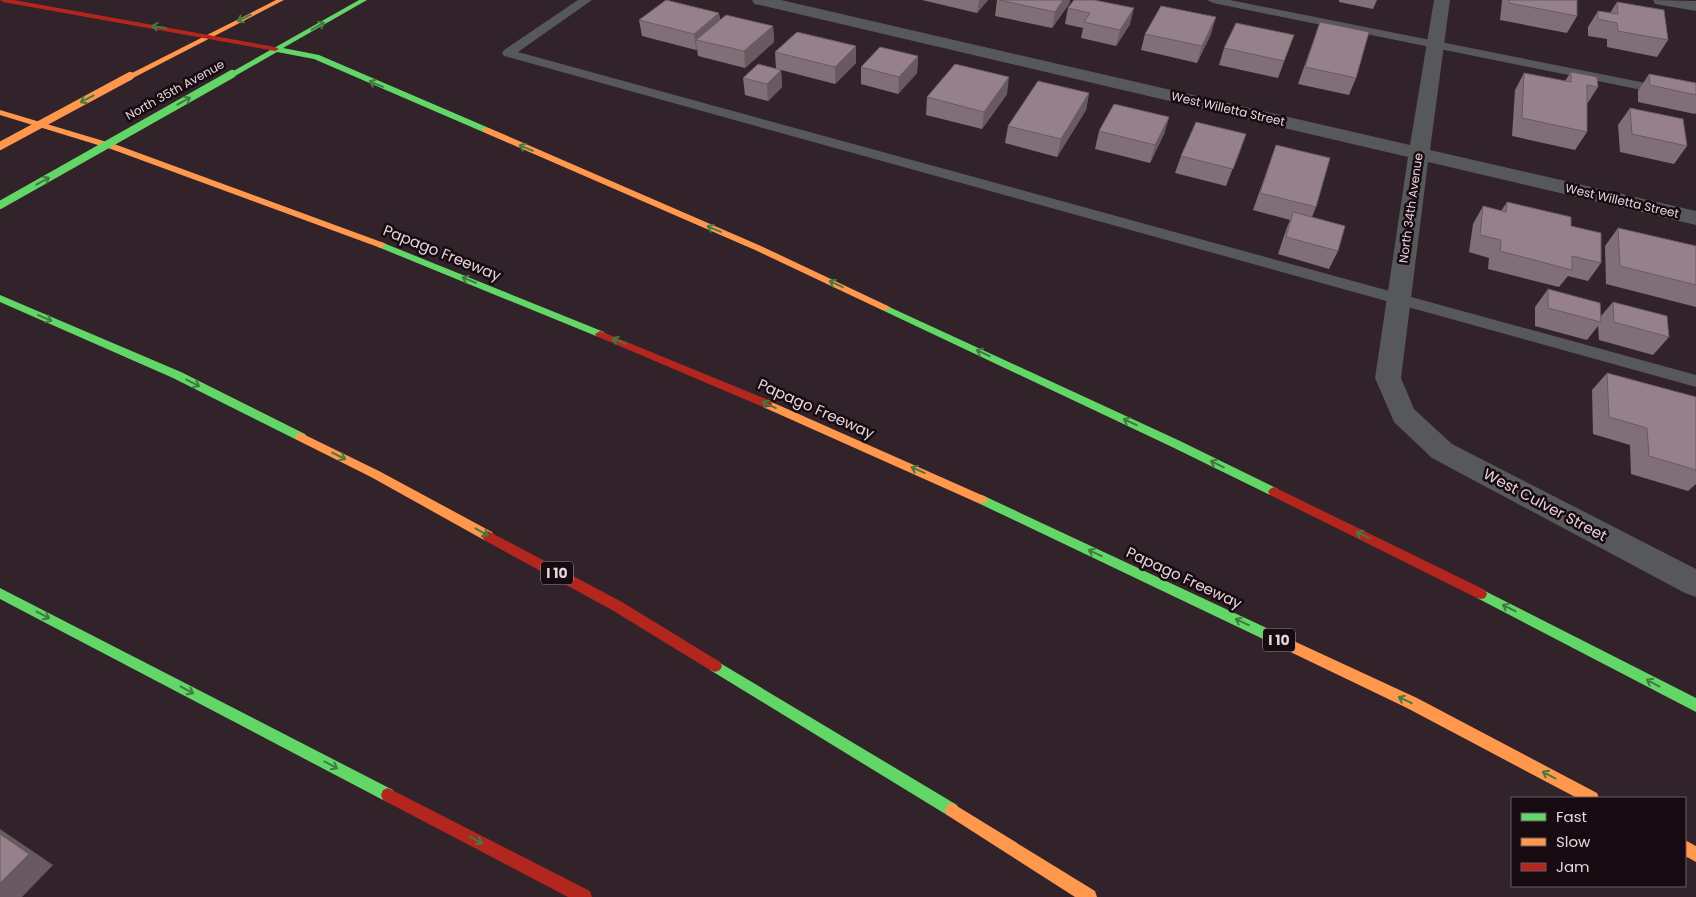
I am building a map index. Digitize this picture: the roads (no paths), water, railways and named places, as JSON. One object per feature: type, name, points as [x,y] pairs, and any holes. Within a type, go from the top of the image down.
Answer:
[{"type":"main road","points":[[3,0],[207,36],[316,58],[758,248],[1183,447],[1557,632],[1696,705]]},
{"type":"main road","points":[[0,146],[207,36],[281,0]]},
{"type":"main road","name":"North 35th Avenue","points":[[0,205],[364,0]]},
{"type":"main road","name":"Papago Freeway","points":[[0,112],[114,147],[367,239],[707,378],[962,490],[1385,690],[1590,797]]},
{"type":"main road","name":"I 10","points":[[0,298],[177,375],[375,474],[608,601],[910,784],[1089,897]]},
{"type":"main road","points":[[0,592],[584,897]]},
{"type":"street","name":"West Willetta Street","points":[[760,0],[1696,218]]},
{"type":"street","name":"North 34th Avenue","points":[[1403,415],[1388,378],[1434,45],[1442,0]]},
{"type":"street","points":[[1661,0],[1696,6]]},
{"type":"street","name":"West Culver Street","points":[[1403,415],[1442,451],[1696,584]]},
{"type":"lane","points":[[586,0],[508,53],[1696,381]]},
{"type":"lane","points":[[1213,0],[1696,97]]}]
